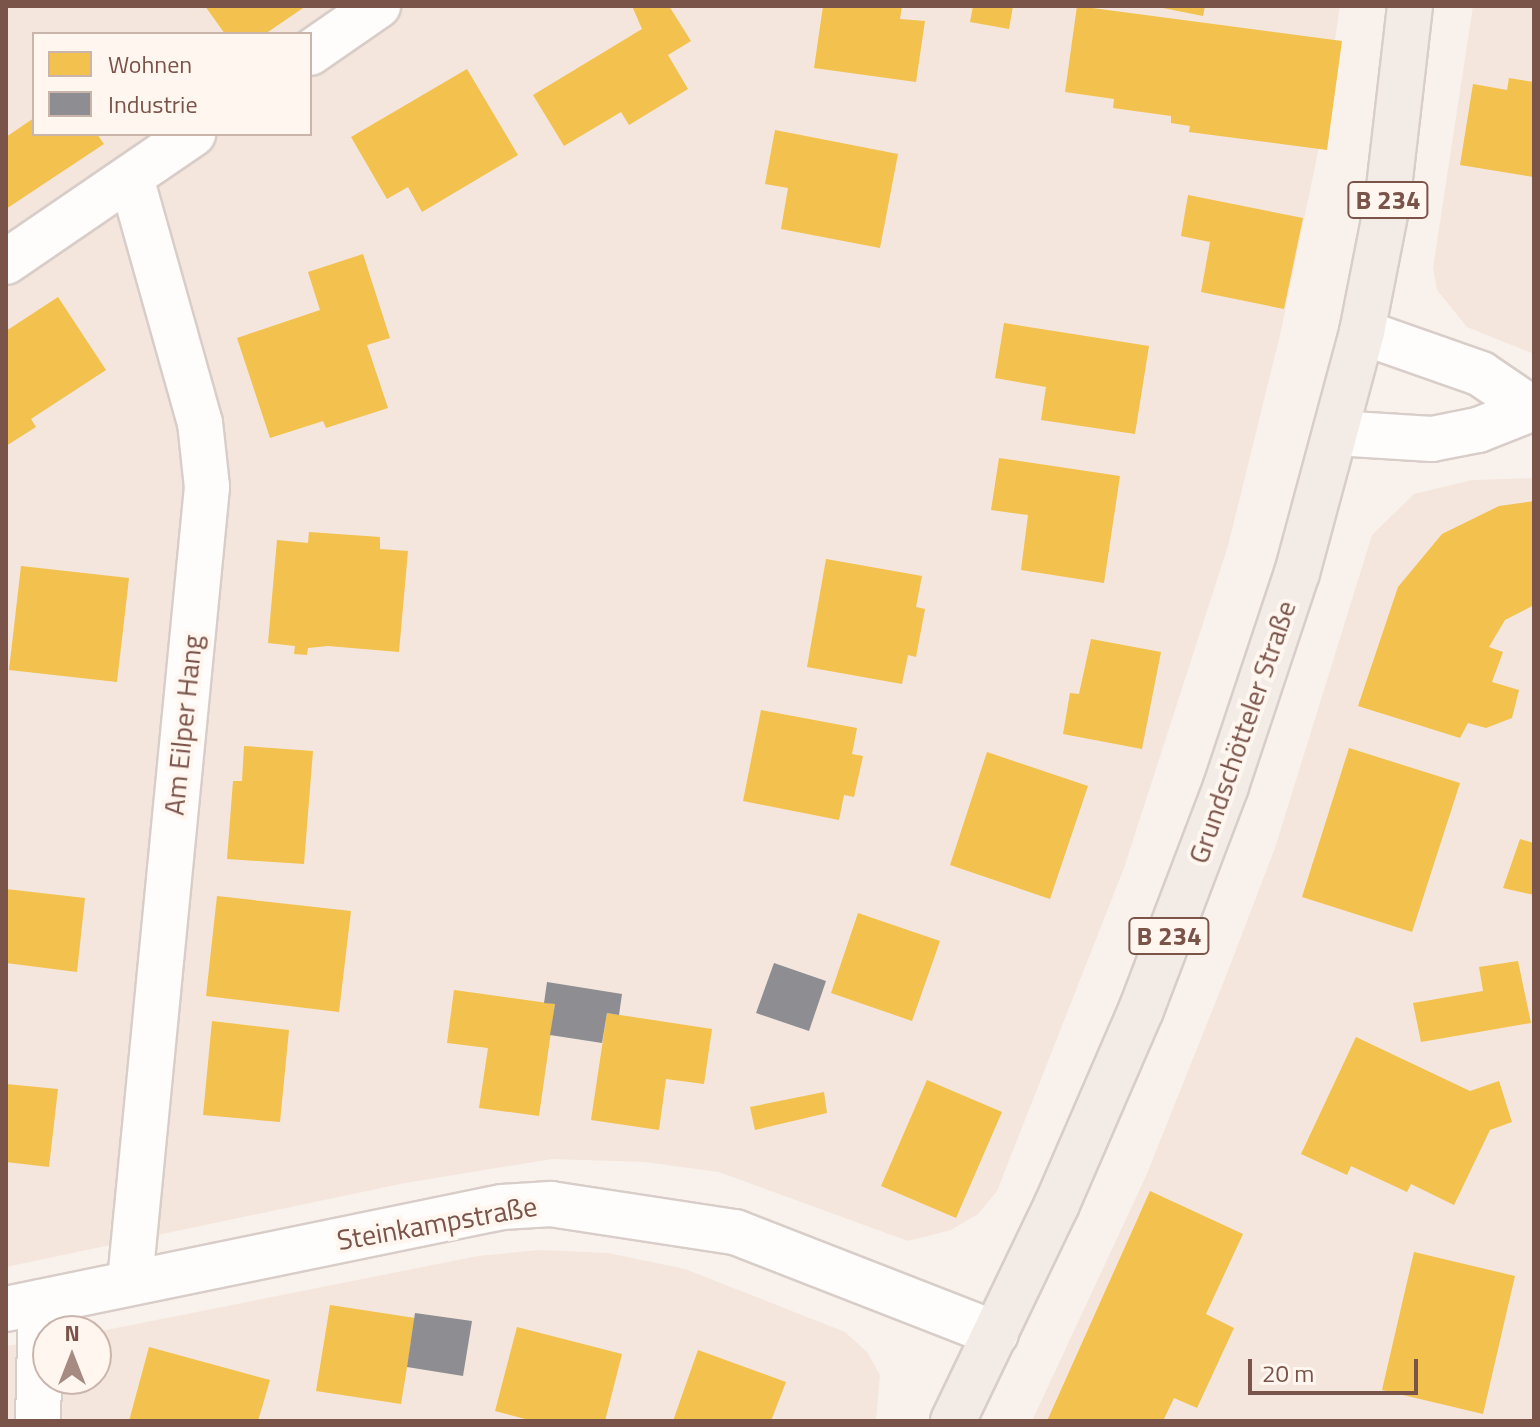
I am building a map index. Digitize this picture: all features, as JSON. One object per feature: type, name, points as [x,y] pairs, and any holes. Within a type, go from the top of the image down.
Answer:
[{"type":"main road","name":"Grundschötteler Straße","points":[[953,1421],[996,1334],[1141,1010],[1221,801],[1297,573],[1362,332],[1387,205],[1410,6]]},
{"type":"street","points":[[312,52],[378,6]]},
{"type":"street","points":[[6,262],[190,136]]},
{"type":"street","name":"Am Eilper Hang","points":[[130,1281],[207,487],[200,423],[131,177]]},
{"type":"street","points":[[1362,332],[1481,374],[1533,410]]},
{"type":"street","points":[[1336,433],[1432,439],[1478,430],[1533,410]]},
{"type":"street","name":"Steinkampstraße","points":[[23,1306],[130,1281],[502,1207],[551,1204],[735,1232],[996,1334]]},
{"type":"street","points":[[23,1306],[38,1421]]},
{"type":"shaded area","points":[[6,6],[1340,6],[1319,147],[1281,331],[1228,546],[1124,868],[997,1191],[978,1214],[951,1230],[908,1241],[719,1172],[644,1162],[552,1159],[405,1183],[6,1267]]},
{"type":"shaded area","points":[[1473,6],[1534,6],[1534,354],[1467,327],[1437,290],[1433,268]]},
{"type":"shaded area","points":[[1534,478],[1534,1421],[1032,1421],[1146,1176],[1224,981],[1275,848],[1372,535],[1414,494],[1472,480]]},
{"type":"shaded area","points":[[540,1250],[608,1253],[685,1269],[845,1332],[867,1352],[880,1375],[876,1421],[6,1421],[6,1346],[32,1342],[32,1395],[112,1395],[112,1329],[478,1256]]},
{"type":"building: Wohnen","points":[[205,6],[306,6],[268,32],[224,32]]},
{"type":"building: Wohnen","points":[[632,6],[669,6],[691,41],[668,55],[688,89],[629,125],[621,112],[564,146],[533,95],[642,29]]},
{"type":"building: Wohnen","points":[[823,6],[902,6],[900,19],[925,21],[916,82],[814,68]]},
{"type":"building: Wohnen","points":[[973,6],[1013,6],[1009,29],[970,22]]},
{"type":"building: Wohnen","points":[[1077,6],[1342,41],[1327,150],[1189,132],[1190,126],[1171,123],[1171,116],[1113,108],[1114,99],[1065,92]]},
{"type":"building: Wohnen","points":[[1153,6],[1205,6],[1203,16]]},
{"type":"building: Wohnen","points":[[467,69],[518,155],[422,212],[408,187],[387,199],[351,137]]},
{"type":"building: Wohnen","points":[[1509,78],[1534,82],[1534,177],[1460,165],[1473,84],[1507,90]]},
{"type":"building: Wohnen","points":[[32,119],[32,136],[98,136],[104,144],[6,209],[6,137]]},
{"type":"building: Wohnen","points":[[775,130],[898,154],[880,248],[781,229],[788,188],[765,184]]},
{"type":"building: Wohnen","points":[[1188,195],[1303,218],[1284,309],[1201,292],[1210,242],[1181,236]]},
{"type":"building: Wohnen","points":[[363,254],[390,338],[367,345],[388,408],[326,428],[323,421],[270,438],[237,338],[320,310],[308,272]]},
{"type":"building: Wohnen","points":[[58,297],[106,370],[31,419],[36,427],[6,446],[6,331]]},
{"type":"building: Wohnen","points":[[1004,323],[1149,346],[1135,434],[1041,420],[1046,387],[995,378]]},
{"type":"building: Wohnen","points":[[999,458],[1120,476],[1104,583],[1021,570],[1028,515],[991,510]]},
{"type":"building: Wohnen","points":[[1534,501],[1534,605],[1505,620],[1489,647],[1503,652],[1492,682],[1519,690],[1512,718],[1486,728],[1468,723],[1460,738],[1358,706],[1398,587],[1442,534],[1499,506]]},
{"type":"building: Wohnen","points":[[309,532],[380,537],[380,549],[408,551],[399,652],[328,646],[308,648],[307,655],[294,654],[295,646],[268,643],[277,540],[308,543]]},
{"type":"building: Wohnen","points":[[826,559],[922,576],[916,607],[925,609],[916,657],[908,655],[902,684],[807,667]]},
{"type":"building: Wohnen","points":[[21,566],[129,578],[117,682],[9,670]]},
{"type":"building: Wohnen","points":[[1091,639],[1161,652],[1142,749],[1063,734],[1070,693],[1079,694]]},
{"type":"building: Wohnen","points":[[761,710],[857,728],[852,754],[863,756],[854,797],[844,795],[839,820],[743,801]]},
{"type":"building: Wohnen","points":[[244,746],[313,751],[304,864],[227,859],[233,781],[242,781]]},
{"type":"building: Wohnen","points":[[1349,748],[1460,783],[1412,932],[1302,897]]},
{"type":"building: Wohnen","points":[[987,752],[1088,786],[1050,899],[950,865]]},
{"type":"building: Wohnen","points":[[1520,839],[1534,843],[1534,895],[1503,888]]},
{"type":"building: Wohnen","points":[[6,889],[85,898],[77,972],[6,963]]},
{"type":"building: Wohnen","points":[[217,896],[351,911],[339,1012],[206,996]]},
{"type":"building: Wohnen","points":[[858,913],[940,941],[912,1021],[831,993]]},
{"type":"building: Wohnen","points":[[1518,961],[1531,1023],[1421,1042],[1413,1003],[1483,991],[1479,967]]},
{"type":"building: Wohnen","points":[[454,990],[555,1004],[539,1116],[479,1108],[488,1048],[447,1043]]},
{"type":"building: Wohnen","points":[[607,1013],[712,1029],[704,1084],[666,1079],[659,1130],[591,1120]]},
{"type":"building: Wohnen","points":[[212,1021],[289,1030],[280,1122],[203,1115]]},
{"type":"building: Wohnen","points":[[1356,1037],[1470,1091],[1499,1081],[1512,1122],[1490,1130],[1454,1205],[1411,1184],[1407,1192],[1351,1166],[1347,1175],[1301,1154]]},
{"type":"building: Wohnen","points":[[927,1080],[1002,1112],[956,1218],[881,1186]]},
{"type":"building: Wohnen","points":[[6,1084],[58,1089],[49,1167],[6,1162]]},
{"type":"building: Wohnen","points":[[824,1092],[827,1113],[755,1130],[750,1107]]},
{"type":"building: Wohnen","points":[[1150,1191],[1243,1234],[1206,1314],[1234,1328],[1197,1408],[1174,1398],[1163,1421],[1047,1421]]},
{"type":"building: Wohnen","points":[[1414,1252],[1515,1276],[1483,1414],[1382,1390]]},
{"type":"building: Wohnen","points":[[330,1305],[415,1318],[401,1404],[316,1391]]},
{"type":"building: Wohnen","points":[[517,1327],[622,1354],[605,1421],[533,1421],[495,1411]]},
{"type":"building: Wohnen","points":[[149,1347],[270,1380],[258,1421],[129,1421]]},
{"type":"building: Wohnen","points":[[698,1350],[786,1382],[771,1421],[673,1421]]},
{"type":"building: Industrie","points":[[774,963],[826,981],[809,1031],[756,1013]]},
{"type":"building: Industrie","points":[[547,982],[622,994],[619,1015],[607,1013],[602,1043],[550,1035],[555,1004],[544,1003]]},
{"type":"building: Industrie","points":[[415,1313],[472,1321],[463,1376],[407,1367]]}]
